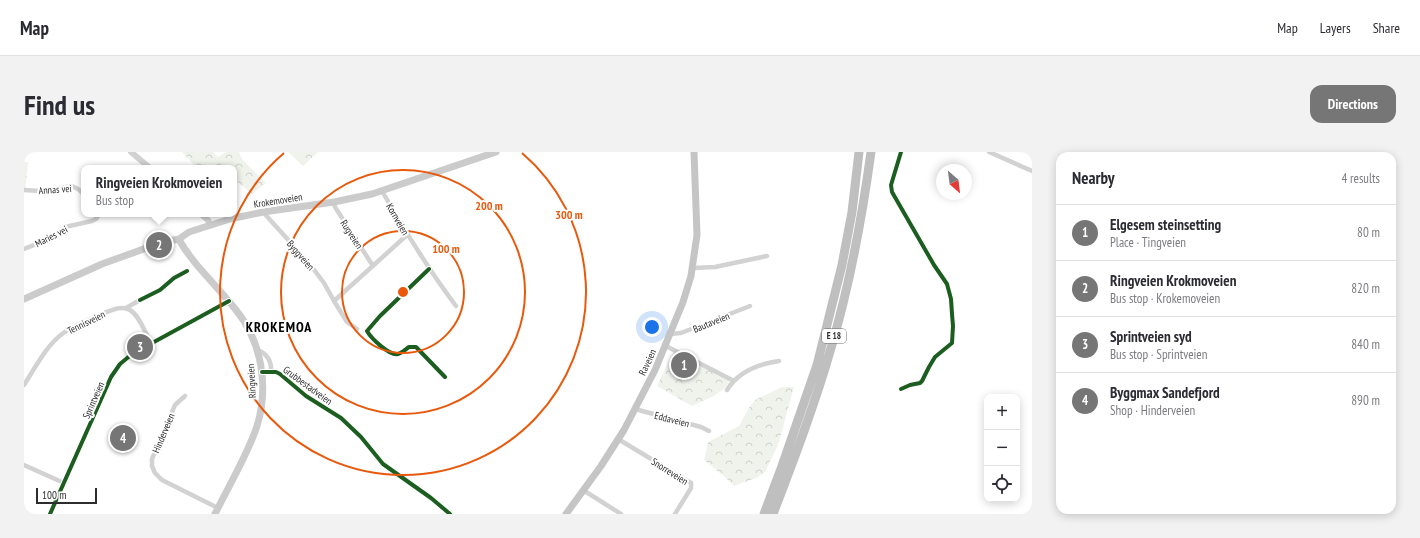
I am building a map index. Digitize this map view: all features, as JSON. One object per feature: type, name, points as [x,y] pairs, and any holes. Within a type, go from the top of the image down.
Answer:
[{"type":"highway","name":"E 18","points":[[764,514],[817,365],[842,265],[852,212],[860,152]]},
{"type":"highway","name":"E 18","points":[[773,514],[811,410],[831,348],[857,245],[871,152]]},
{"type":"main road","name":"Krokemoveien","points":[[24,299],[114,259],[163,242],[179,239],[190,232],[210,225],[262,212],[334,202],[382,191],[496,152]]},
{"type":"main road","name":"Raveien","points":[[566,514],[618,439],[635,409],[666,346],[687,292],[693,268],[698,224],[694,152]]},
{"type":"main road","name":"Ringveien","points":[[179,239],[190,256],[229,301],[243,320],[258,350],[262,372],[262,400],[257,427],[216,511]]},
{"type":"street","points":[[131,152],[146,165]]},
{"type":"street","points":[[901,152],[891,185],[892,192],[934,265],[947,284],[951,299],[953,326],[952,343],[935,357],[928,367],[922,381],[901,389]]},
{"type":"street","points":[[989,152],[1032,171]]},
{"type":"street","name":"Annas vei","points":[[24,190],[41,191],[72,186],[81,192]]},
{"type":"street","name":"Kornveien","points":[[382,191],[429,269],[456,306]]},
{"type":"street","name":"Rugveien","points":[[334,202],[335,207],[373,266]]},
{"type":"street","name":"Byggveien","points":[[262,212],[309,263],[324,283],[347,322],[357,329]]},
{"type":"street","name":"Maries vei","points":[[24,249],[47,240],[65,227],[92,221],[97,217]]},
{"type":"street","points":[[204,217],[210,225]]},
{"type":"street","points":[[334,301],[408,236]]},
{"type":"street","points":[[693,268],[715,267],[767,256]]},
{"type":"street","points":[[429,269],[380,316],[367,331],[372,338],[392,354],[400,354],[409,347],[416,347],[445,377]]},
{"type":"street","name":"Tennisveien","points":[[24,385],[44,354],[62,334],[108,311],[126,308],[140,300]]},
{"type":"street","name":"Sprintveien","points":[[50,514],[116,368],[128,357],[150,343],[229,301]]},
{"type":"street","name":"Bautaveien","points":[[670,334],[681,333],[750,306]]},
{"type":"street","points":[[126,308],[133,312],[150,343]]},
{"type":"street","points":[[666,346],[734,381]]},
{"type":"street","name":"Grubbestadveien","points":[[258,350],[265,354],[270,360],[270,372]]},
{"type":"street","points":[[726,390],[734,381],[752,368],[778,361]]},
{"type":"street","name":"Grubbestadveien","points":[[262,372],[276,372],[280,374],[306,396],[341,418],[361,437],[383,464],[431,498],[450,514]]},
{"type":"street","name":"Hinderveien","points":[[185,396],[175,405],[165,426],[152,459],[152,466],[158,477],[162,480],[216,511]]},
{"type":"street","name":"Eddaveien","points":[[635,409],[702,426],[709,431]]},
{"type":"street","name":"Snorreveien","points":[[618,439],[691,483],[692,488],[675,514]]},
{"type":"street","points":[[24,465],[64,483]]},
{"type":"street","points":[[583,490],[621,514]]},
{"type":"green space","points":[[182,152],[213,152],[218,157],[226,152],[239,152],[242,159],[266,183],[252,194],[237,182],[237,165],[194,165]]},
{"type":"green space","points":[[288,152],[318,152],[303,166]]},
{"type":"green space","points":[[24,162],[28,162],[25,191],[24,190]]},
{"type":"green space","points":[[674,351],[727,379],[729,381],[727,385],[719,393],[692,406],[657,386]]},
{"type":"green space","points":[[782,387],[794,387],[778,445],[765,472],[756,478],[734,486],[704,460],[708,442],[739,426],[755,400]]},
{"type":"cycle path","points":[[901,152],[891,185],[892,192],[934,265],[947,284],[951,299],[953,326],[952,343],[935,357],[922,381],[901,389]]},
{"type":"cycle path","points":[[429,269],[380,316],[367,331],[381,346],[394,354],[398,354],[409,347],[416,347],[445,377]]},
{"type":"cycle path","points":[[140,300],[160,290],[174,278],[187,271]]},
{"type":"cycle path","points":[[50,514],[111,377],[120,364],[132,354],[229,301]]},
{"type":"cycle path","points":[[262,372],[276,372],[280,374],[306,396],[341,418],[361,437],[383,464],[431,498],[450,514]]},
{"type":"place","name":"Ringveien Krokmoveien","points":[[159,245]]},
{"type":"place","name":"Sprintveien syd","points":[[140,347]]},
{"type":"place","name":"Elgesem steinsetting","points":[[684,365]]},
{"type":"place","name":"Byggmax Sandefjord","points":[[123,438]]},
{"type":"district","name":"KROKEMOA","points":[[279,327]]}]
